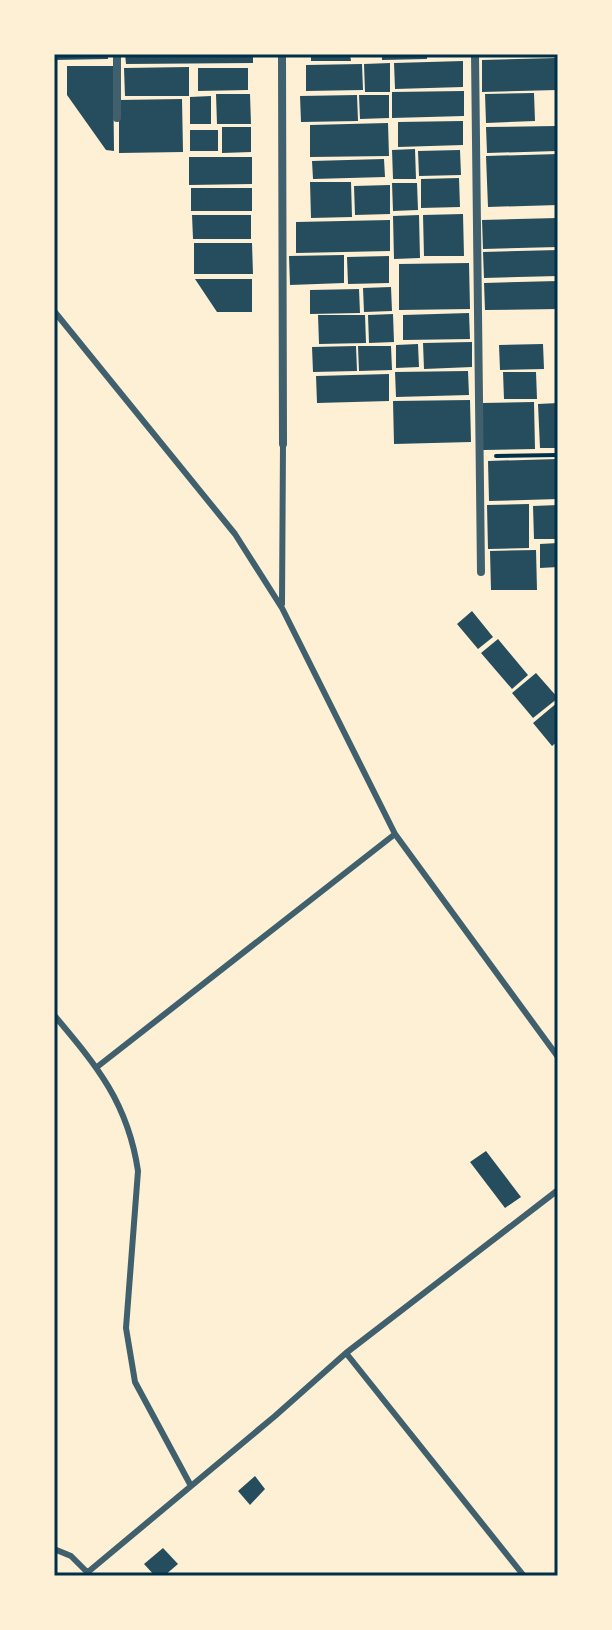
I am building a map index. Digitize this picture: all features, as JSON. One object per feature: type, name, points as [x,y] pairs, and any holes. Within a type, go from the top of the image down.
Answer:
[{"type":"street","points":[[117,54],[117,118]]},
{"type":"street","points":[[282,54],[283,444]]},
{"type":"street","points":[[475,54],[481,572]]},
{"type":"lane","points":[[55,315],[235,534],[282,608],[395,834],[558,1057]]},
{"type":"lane","points":[[282,608],[283,444]]},
{"type":"lane","points":[[97,1067],[395,834]]},
{"type":"lane","points":[[54,1015],[97,1067],[125,1115],[138,1171],[126,1328],[135,1382],[191,1486]]},
{"type":"lane","points":[[54,1549],[71,1556],[89,1574],[346,1353],[558,1190]]},
{"type":"lane","points":[[346,1353],[524,1576]]},
{"type":"path","points":[[480,456],[558,455]]},
{"type":"building","points":[[54,54],[108,54],[108,59],[54,60]]},
{"type":"building","points":[[125,54],[253,54],[253,63],[126,64]]},
{"type":"building","points":[[311,54],[350,54],[351,61],[311,61]]},
{"type":"building","points":[[382,54],[427,54],[427,59],[382,60]]},
{"type":"building","points":[[556,58],[557,90],[482,92],[482,60]]},
{"type":"building","points":[[463,61],[463,87],[395,89],[394,63]]},
{"type":"building","points":[[390,63],[390,92],[365,92],[364,64]]},
{"type":"building","points":[[362,64],[363,90],[306,91],[306,65]]},
{"type":"building","points":[[67,66],[113,66],[114,151],[106,150],[67,95]]},
{"type":"building","points":[[189,67],[189,96],[125,96],[124,68]]},
{"type":"building","points":[[198,68],[248,68],[248,90],[198,91]]},
{"type":"building","points":[[464,91],[464,116],[392,118],[392,92]]},
{"type":"building","points":[[534,93],[535,121],[486,123],[485,94]]},
{"type":"building","points":[[216,94],[250,94],[251,124],[217,124]]},
{"type":"building","points":[[357,95],[358,121],[301,122],[300,96]]},
{"type":"building","points":[[359,95],[389,95],[389,118],[360,119]]},
{"type":"building","points":[[211,96],[211,124],[190,124],[190,97]]},
{"type":"building","points":[[182,99],[183,152],[119,153],[119,100]]},
{"type":"building","points":[[463,121],[463,145],[398,147],[398,122]]},
{"type":"building","points":[[388,123],[389,156],[310,157],[310,125]]},
{"type":"building","points":[[556,126],[557,151],[487,153],[486,127]]},
{"type":"building","points":[[222,127],[251,127],[251,152],[222,153]]},
{"type":"building","points":[[190,130],[218,130],[218,151],[190,151]]},
{"type":"building","points":[[415,149],[416,179],[393,179],[392,150]]},
{"type":"building","points":[[460,150],[461,175],[419,176],[418,151]]},
{"type":"building","points":[[558,154],[558,205],[488,207],[486,156]]},
{"type":"building","points":[[189,157],[252,157],[252,184],[189,185]]},
{"type":"building","points":[[384,159],[385,177],[313,179],[312,161]]},
{"type":"building","points":[[459,178],[460,207],[421,208],[421,179]]},
{"type":"building","points":[[310,182],[351,182],[352,217],[311,218]]},
{"type":"building","points":[[392,183],[417,183],[418,210],[393,211]]},
{"type":"building","points":[[390,185],[390,214],[355,215],[354,186]]},
{"type":"building","points":[[191,188],[252,188],[252,211],[191,211]]},
{"type":"building","points":[[463,214],[464,256],[424,256],[423,215]]},
{"type":"building","points":[[192,215],[251,215],[251,239],[193,239]]},
{"type":"building","points":[[419,215],[420,258],[394,259],[393,216]]},
{"type":"building","points":[[557,218],[558,247],[483,249],[482,220]]},
{"type":"building","points":[[390,220],[390,251],[296,253],[296,222]]},
{"type":"building","points":[[194,243],[252,243],[253,274],[194,274]]},
{"type":"building","points":[[558,250],[558,276],[484,278],[483,252]]},
{"type":"building","points":[[344,255],[344,283],[290,285],[289,256]]},
{"type":"building","points":[[389,256],[389,283],[348,284],[347,257]]},
{"type":"building","points":[[469,263],[470,309],[399,310],[399,264]]},
{"type":"building","points":[[195,279],[252,279],[252,312],[217,312]]},
{"type":"building","points":[[558,281],[558,309],[485,310],[484,283]]},
{"type":"building","points":[[391,287],[392,311],[364,312],[363,288]]},
{"type":"building","points":[[359,289],[360,313],[310,314],[310,290]]},
{"type":"building","points":[[469,313],[470,339],[403,340],[403,315]]},
{"type":"building","points":[[393,314],[394,342],[369,343],[368,315]]},
{"type":"building","points":[[318,315],[365,315],[366,343],[319,344]]},
{"type":"building","points":[[472,342],[472,367],[424,369],[423,343]]},
{"type":"building","points":[[418,344],[419,367],[396,368],[396,345]]},
{"type":"building","points":[[543,344],[544,369],[500,370],[499,345]]},
{"type":"building","points":[[356,346],[357,371],[313,372],[312,347]]},
{"type":"building","points":[[358,346],[391,346],[392,370],[359,371]]},
{"type":"building","points":[[468,371],[469,395],[396,397],[395,372]]},
{"type":"building","points":[[503,372],[536,372],[537,399],[504,399]]},
{"type":"building","points":[[389,374],[389,401],[317,403],[316,376]]},
{"type":"building","points":[[470,400],[471,442],[394,444],[393,401]]},
{"type":"building","points":[[534,402],[535,449],[483,450],[482,403]]},
{"type":"building","points":[[558,403],[558,448],[540,448],[538,404]]},
{"type":"building","points":[[558,459],[558,499],[489,501],[488,461]]},
{"type":"building","points":[[529,504],[529,548],[488,549],[487,505]]},
{"type":"building","points":[[558,505],[558,539],[534,539],[533,506]]},
{"type":"building","points":[[558,543],[558,567],[540,568],[540,544]]},
{"type":"building","points":[[536,550],[537,590],[491,590],[490,551]]},
{"type":"building","points":[[472,611],[493,637],[478,649],[457,624]]},
{"type":"building","points":[[498,639],[528,675],[512,689],[481,653]]},
{"type":"building","points":[[536,673],[558,698],[533,718],[512,693]]},
{"type":"building","points":[[558,702],[558,741],[552,746],[533,723]]},
{"type":"building","points":[[486,1151],[521,1197],[505,1208],[470,1162]]},
{"type":"building","points":[[255,1476],[265,1489],[250,1505],[238,1491]]},
{"type":"building","points":[[163,1548],[178,1564],[164,1576],[155,1576],[144,1564]]}]
